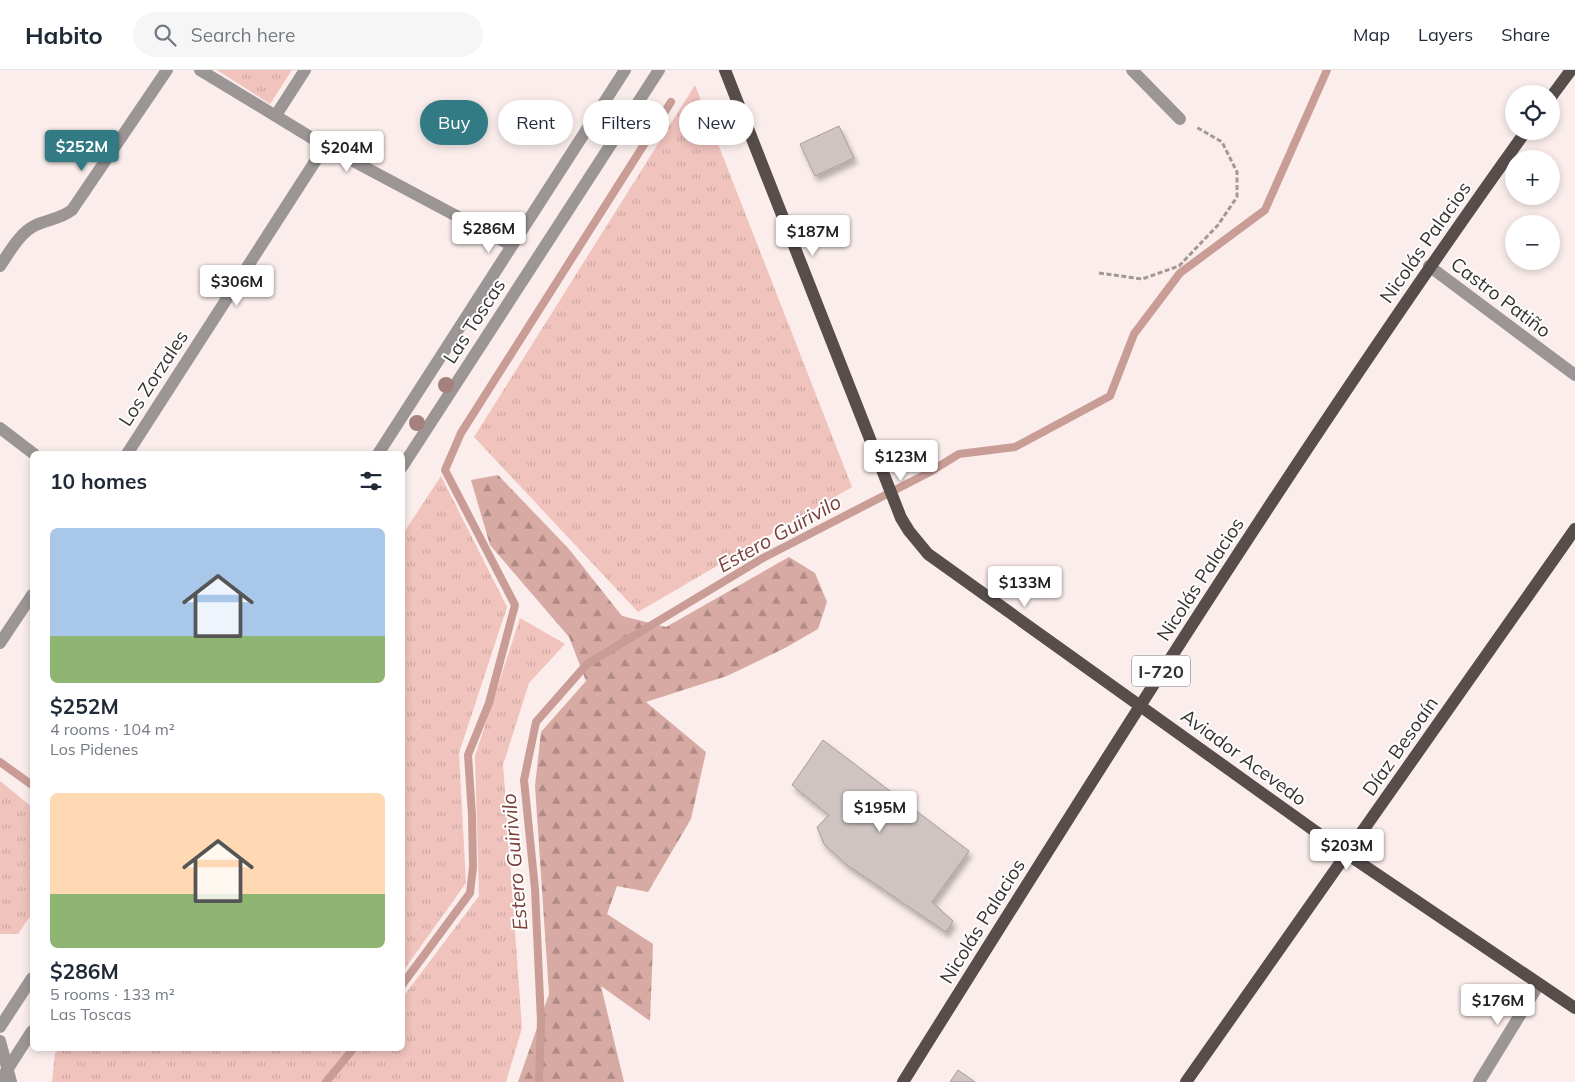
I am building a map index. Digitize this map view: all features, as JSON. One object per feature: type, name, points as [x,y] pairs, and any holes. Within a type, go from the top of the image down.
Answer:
[{"type":"main road","name":"Aviador Acevedo","points":[[725,70],[901,518],[918,543],[939,564],[1140,705],[1347,854],[1575,1008]]},
{"type":"main road","points":[[1560,85],[1571,70]]},
{"type":"main road","name":"Nicolás Palacios","points":[[903,1082],[1140,705],[1429,266],[1520,140]]},
{"type":"main road","name":"Díaz Besoaín","points":[[1186,1082],[1575,529]]},
{"type":"street","points":[[0,266],[34,225],[52,221],[72,210],[167,70]]},
{"type":"street","points":[[200,70],[325,146],[511,245]]},
{"type":"street","points":[[276,115],[305,70]]},
{"type":"street","name":"Las Toscas","points":[[380,451],[625,70]]},
{"type":"street","name":"Las Toscas","points":[[405,462],[659,70]]},
{"type":"street","points":[[1132,70],[1180,119]]},
{"type":"street","name":"Los Zorzales","points":[[129,451],[325,146]]},
{"type":"street","name":"Castro Patiño","points":[[1429,266],[1575,375]]},
{"type":"street","points":[[0,428],[30,451]]},
{"type":"street","points":[[0,643],[30,598]]},
{"type":"street","points":[[0,1027],[30,981]]},
{"type":"street","points":[[1480,1082],[1539,984]]},
{"type":"street","points":[[6,1078],[30,1035]]},
{"type":"street","points":[[0,1041],[6,1078]]},
{"type":"path","points":[[1099,273],[1142,280],[1179,266],[1218,225],[1237,197],[1238,172],[1222,142],[1180,119]]},
{"type":"green space","points":[[217,70],[292,70],[270,104]]},
{"type":"green space","points":[[695,85],[701,100],[686,100]]},
{"type":"green space","points":[[679,110],[679,145],[718,145],[852,487],[638,612],[474,437],[657,145],[669,145],[669,126]]},
{"type":"green space","points":[[498,475],[569,549],[622,616],[666,627],[789,557],[815,573],[827,602],[818,629],[785,648],[727,676],[646,702],[706,752],[691,819],[648,892],[617,886],[607,914],[653,944],[650,1021],[601,986],[624,1082],[518,1082],[549,994],[535,786],[541,732],[586,681],[569,637],[490,545],[471,480]]},
{"type":"green space","points":[[441,476],[507,607],[459,753],[466,883],[405,968],[405,531]]},
{"type":"green space","points":[[520,618],[565,644],[529,683],[503,765],[522,1028],[506,1082],[52,1082],[55,1053],[57,1051],[405,1051],[405,994],[479,896],[475,756]]},
{"type":"green space","points":[[0,781],[30,805],[30,916],[18,934],[0,934]]},
{"type":"building","points":[[839,126],[854,158],[815,176],[800,144]]},
{"type":"building","points":[[823,740],[969,851],[932,902],[953,921],[946,932],[847,865],[824,844],[817,827],[829,815],[792,785]]},
{"type":"building","points":[[958,1070],[975,1082],[950,1082]]},
{"type":"waterway","name":"Estero Guirivilo","points":[[539,1082],[541,1021],[535,889],[524,780],[536,722],[587,664],[763,558],[928,473],[959,454],[1015,447],[1110,396],[1134,334],[1180,273],[1265,210],[1327,70]]},
{"type":"waterway","points":[[405,981],[470,893],[473,867],[468,755],[489,703],[515,605],[445,470],[461,433],[671,102]]},
{"type":"waterway","points":[[0,762],[30,784]]},
{"type":"waterway","points":[[326,1082],[351,1051]]}]
